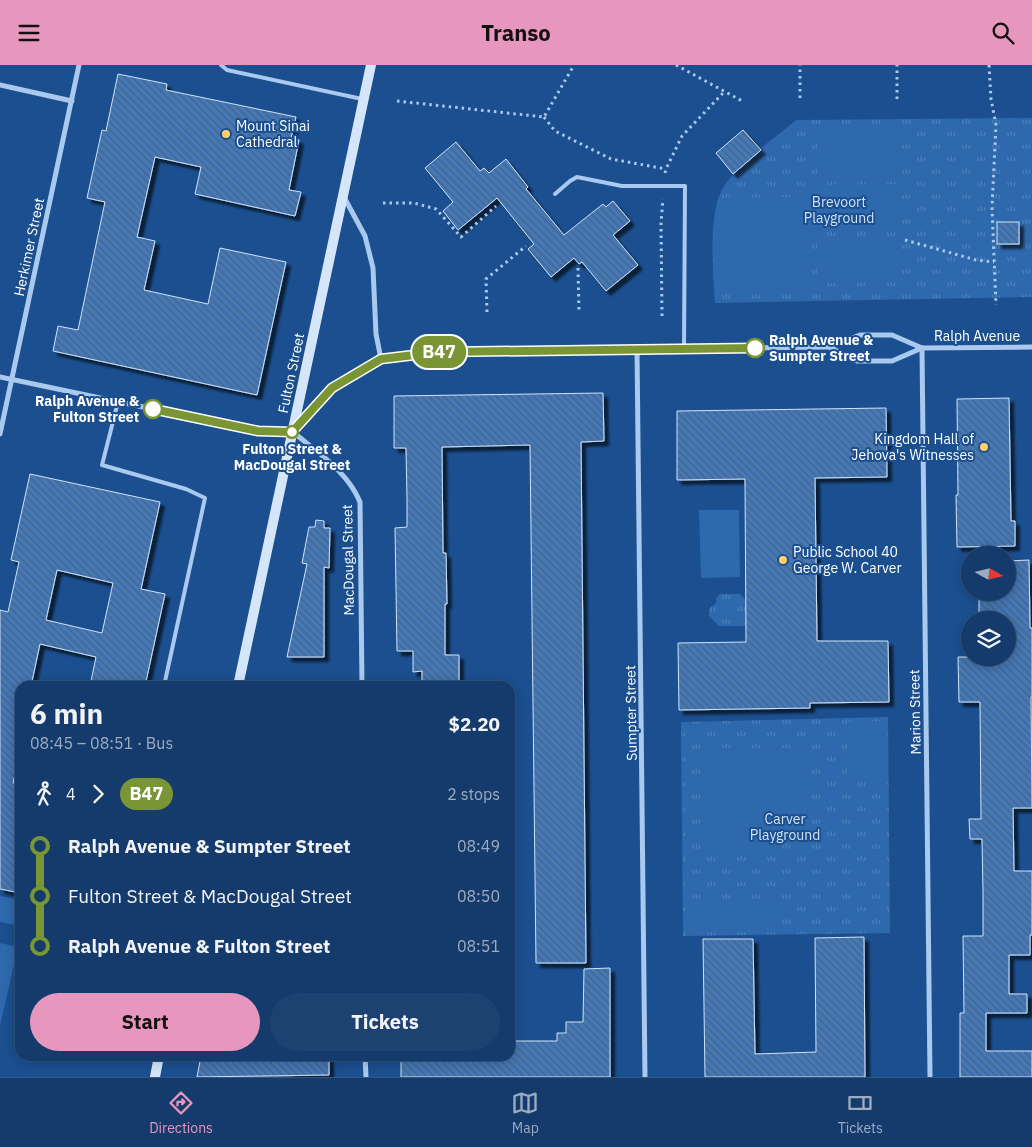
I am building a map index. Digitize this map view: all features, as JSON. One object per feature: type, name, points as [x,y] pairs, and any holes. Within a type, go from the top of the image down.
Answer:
[{"type":"main road","name":"Fulton Street","points":[[239,681],[372,65]]},
{"type":"main road","points":[[155,1077],[158,1061]]},
{"type":"street","name":"Herkimer Street","points":[[0,434],[80,65]]},
{"type":"street","points":[[0,85],[72,101]]},
{"type":"street","points":[[343,196],[366,236],[373,268],[376,334],[381,359]]},
{"type":"street","name":"Ralph Avenue","points":[[292,432],[332,388],[381,359],[439,352],[829,347],[860,335],[892,335],[922,347],[1032,347]]},
{"type":"street","name":"Ralph Avenue","points":[[829,347],[857,361],[892,361],[922,347]]},
{"type":"street","name":"Marion Street","points":[[922,347],[930,1077]]},
{"type":"street","name":"Sumpter Street","points":[[637,349],[646,1077]]},
{"type":"street","points":[[0,377],[258,431],[292,432]]},
{"type":"street","name":"MacDougal Street","points":[[292,432],[348,479],[360,502],[362,681]]},
{"type":"street","points":[[366,1061],[366,1077]]},
{"type":"lane","points":[[221,65],[227,70],[364,99]]},
{"type":"lane","points":[[555,194],[577,177],[622,186],[685,186],[684,349]]},
{"type":"lane","points":[[118,402],[102,465],[186,489],[206,498],[165,681]]},
{"type":"path","points":[[544,117],[574,65]]},
{"type":"path","points":[[676,65],[685,67],[744,102]]},
{"type":"path","points":[[800,65],[800,99]]},
{"type":"path","points":[[897,65],[897,99]]},
{"type":"path","points":[[989,65],[991,99],[996,125],[992,207],[996,305]]},
{"type":"path","points":[[398,101],[544,117],[555,131],[611,159],[666,169]]},
{"type":"path","points":[[384,203],[414,203],[436,209],[461,237],[496,206]]},
{"type":"path","points":[[905,240],[976,260],[994,262]]},
{"type":"path","points":[[487,312],[486,279],[526,246]]},
{"type":"path","points":[[578,267],[579,311]]},
{"type":"green space","name":"Brevoort Playground","points":[[1032,118],[1032,297],[715,303],[713,228],[718,199],[723,188],[737,170],[796,120]]},
{"type":"green space","points":[[896,130],[897,174],[818,175],[818,131]]},
{"type":"green space","points":[[897,184],[898,228],[819,229],[818,185]]},
{"type":"green space","points":[[807,197],[808,289],[714,290],[714,224],[718,198]]},
{"type":"green space","points":[[897,238],[898,282],[818,283],[818,239]]},
{"type":"green space","points":[[699,510],[739,510],[740,577],[701,578]]},
{"type":"green space","points":[[720,594],[740,594],[746,601],[746,626],[719,626],[709,616],[709,609],[716,603],[716,598]]},
{"type":"green space","name":"Carver Playground","points":[[888,717],[890,933],[683,936],[681,722]]},
{"type":"green space","points":[[887,721],[888,781],[848,782],[847,722]]},
{"type":"green space","points":[[702,748],[807,748],[807,803],[798,827],[776,845],[758,853],[702,853]]},
{"type":"green space","points":[[0,896],[15,899],[15,925],[0,922]]},
{"type":"green space","points":[[691,899],[776,899],[776,932],[691,932]]},
{"type":"green space","points":[[0,943],[15,946],[15,960],[0,1026]]},
{"type":"building","points":[[118,74],[167,84],[166,90],[296,117],[291,138],[299,140],[289,190],[301,192],[295,216],[195,194],[201,167],[155,157],[137,237],[155,241],[144,290],[208,304],[220,248],[286,262],[257,395],[53,351],[58,326],[78,330],[105,202],[87,198],[102,130],[106,131]]},
{"type":"building","points":[[743,130],[761,150],[733,174],[716,153]]},
{"type":"building","points":[[456,142],[480,171],[484,168],[489,173],[506,159],[528,187],[526,189],[564,235],[603,204],[606,207],[613,201],[630,221],[613,235],[638,265],[606,291],[582,262],[579,264],[574,258],[551,277],[528,249],[534,244],[497,198],[458,230],[443,211],[453,202],[425,168]]},
{"type":"building","points":[[997,222],[1019,222],[1019,244],[997,244]]},
{"type":"building","points":[[603,393],[604,441],[581,442],[586,963],[536,963],[530,445],[442,447],[443,553],[446,553],[447,604],[445,604],[445,655],[459,655],[459,681],[422,681],[422,671],[413,672],[413,651],[397,651],[395,528],[407,527],[407,499],[406,448],[394,448],[394,396]]},
{"type":"building","name":"Kingdom Hall of Jehova's Witnesses","points":[[1009,398],[1011,521],[1015,521],[1015,546],[957,547],[957,399]]},
{"type":"building","name":"Public School 40 George W. Carver","points":[[886,408],[887,477],[815,478],[817,641],[888,641],[889,702],[810,703],[810,708],[679,710],[678,643],[746,642],[745,479],[677,480],[677,411]]},
{"type":"building","points":[[30,474],[160,502],[141,589],[165,594],[146,681],[91,681],[96,657],[40,644],[32,681],[15,681],[15,774],[13,783],[15,784],[15,892],[0,889],[0,610],[8,612],[19,562],[11,560]],"holes":[[[57,570],[113,583],[102,633],[46,620]]]},
{"type":"building","points":[[316,520],[324,521],[324,528],[330,528],[329,568],[324,567],[324,657],[287,657],[307,564],[302,563],[309,527],[315,527]]},
{"type":"building","points":[[1029,560],[1030,628],[1032,628],[1032,808],[1013,808],[1014,871],[1032,871],[1032,935],[1030,935],[1030,955],[1009,955],[1009,994],[1027,994],[1027,1013],[986,1013],[986,1051],[1032,1051],[1032,1077],[960,1077],[960,1013],[964,1013],[963,936],[983,936],[983,893],[982,839],[970,839],[969,819],[981,819],[980,702],[959,702],[958,657],[961,657],[961,666],[1016,666],[1016,611],[979,611],[979,601],[1016,601],[1016,561]]},
{"type":"building","points":[[864,937],[865,1077],[705,1077],[703,939],[753,939],[755,1054],[816,1052],[815,938]]},
{"type":"building","points":[[610,968],[610,1077],[401,1077],[401,1061],[515,1061],[515,1041],[557,1041],[557,1033],[566,1033],[566,1022],[583,1022],[584,969]]},
{"type":"building","points":[[200,1061],[329,1061],[329,1075],[197,1077]]},
{"type":"bus line","name":"B47","points":[[153,409],[258,431],[292,432],[332,388],[381,359],[439,352],[755,348]]},
{"type":"place","name":"Mount Sinai Cathedral","points":[[226,134]]},
{"type":"place","name":"Ralph Avenue & Sumpter Street","points":[[755,348]]},
{"type":"place","name":"Ralph Avenue & Fulton Street","points":[[153,409]]},
{"type":"place","name":"Fulton Street & MacDougal Street","points":[[292,432]]},
{"type":"place","name":"Kingdom Hall of Jehova's Witnesses","points":[[984,447]]},
{"type":"place","name":"Public School 40 George W. Carver","points":[[783,560]]}]
